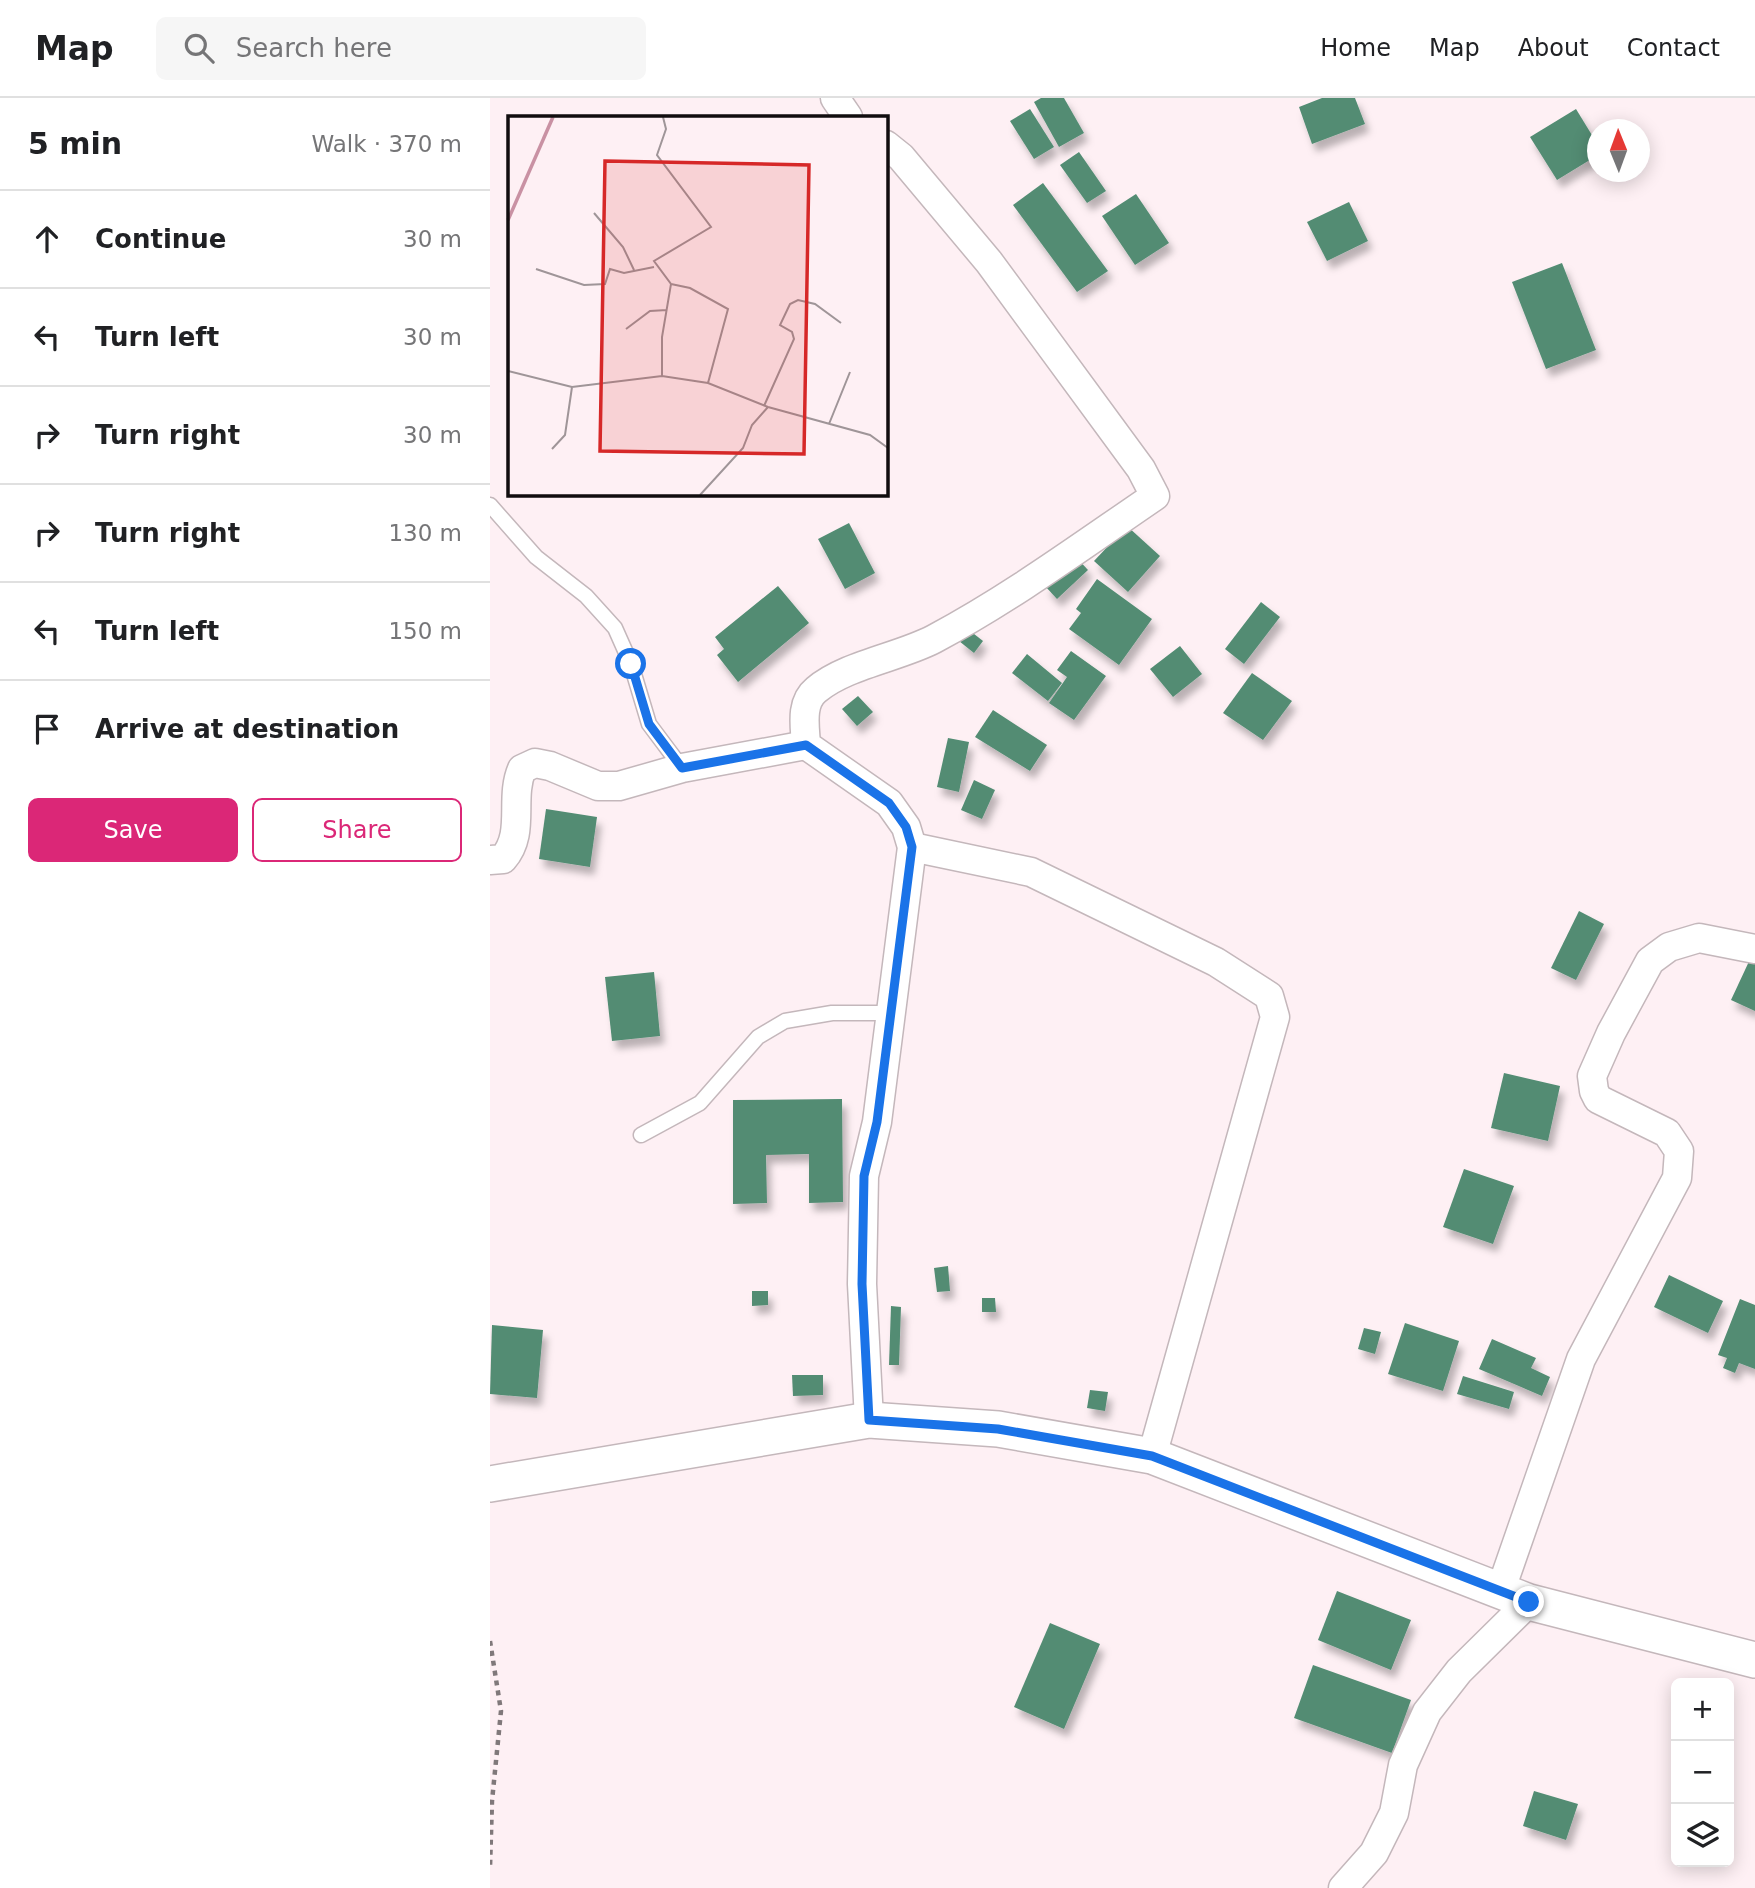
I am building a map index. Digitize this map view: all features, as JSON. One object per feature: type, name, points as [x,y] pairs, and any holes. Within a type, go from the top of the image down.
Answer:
[{"type":"street","points":[[835,98],[847,116]]},
{"type":"street","points":[[806,745],[805,709],[814,691],[836,677],[931,641],[994,605],[1155,496],[1141,469],[989,262],[901,157],[887,146]]},
{"type":"street","points":[[490,860],[503,859],[513,848],[517,780],[522,769],[535,763],[550,766],[598,786],[619,786],[682,768],[806,745],[889,803],[906,827],[912,847],[877,1122],[864,1176],[862,1284],[869,1420]]},
{"type":"street","points":[[912,847],[1031,872],[1216,962],[1269,996],[1275,1017],[1152,1456]]},
{"type":"street","points":[[1343,1888],[1374,1853],[1394,1813],[1403,1765],[1427,1712],[1515,1597],[1581,1359],[1677,1178],[1679,1151],[1667,1133],[1598,1099],[1594,1091],[1592,1076],[1611,1032],[1650,961],[1670,947],[1699,938],[1755,949]]},
{"type":"street","points":[[490,1484],[869,1420],[998,1429],[1152,1456],[1515,1597],[1755,1660]]},
{"type":"lane","points":[[490,505],[536,557],[586,596],[615,628],[631,664],[649,724],[682,768]]},
{"type":"lane","points":[[641,1135],[700,1102],[758,1037],[785,1021],[832,1013],[890,1013]]},
{"type":"path","points":[[490,1641],[501,1711],[492,1801],[490,1868]]},
{"type":"building","points":[[1041,98],[1064,98],[1084,133],[1059,147],[1034,102]]},
{"type":"building","points":[[1322,98],[1355,98],[1365,124],[1312,144],[1299,107]]},
{"type":"building","points":[[1030,109],[1054,147],[1034,159],[1010,121]]},
{"type":"building","points":[[1576,109],[1587,127],[1587,162],[1557,180],[1530,137]]},
{"type":"building","points":[[1079,152],[1106,191],[1087,203],[1060,165]]},
{"type":"building","points":[[1043,183],[1108,271],[1077,292],[1013,205]]},
{"type":"building","points":[[1136,194],[1169,243],[1135,265],[1102,216]]},
{"type":"building","points":[[1349,202],[1368,241],[1327,261],[1307,222]]},
{"type":"building","points":[[1562,263],[1596,350],[1546,369],[1512,282]]},
{"type":"building","points":[[849,523],[875,573],[845,589],[818,539]]},
{"type":"building","points":[[1127,526],[1160,556],[1128,592],[1094,561]]},
{"type":"building","points":[[1076,557],[1088,570],[1057,599],[1045,586]]},
{"type":"building","points":[[1097,579],[1152,619],[1119,665],[1069,629],[1081,613],[1076,609]]},
{"type":"building","points":[[778,586],[809,623],[738,682],[717,655],[724,649],[715,637]]},
{"type":"building","points":[[1261,602],[1280,617],[1244,664],[1225,649]]},
{"type":"building","points":[[969,630],[983,641],[974,653],[959,641]]},
{"type":"building","points":[[1180,646],[1202,674],[1173,697],[1150,669]]},
{"type":"building","points":[[1071,651],[1106,676],[1074,720],[1049,703],[1067,677],[1057,670]]},
{"type":"building","points":[[1027,654],[1062,683],[1048,701],[1012,673]]},
{"type":"building","points":[[1252,673],[1292,701],[1263,740],[1223,713]]},
{"type":"building","points":[[858,696],[873,712],[857,726],[842,709]]},
{"type":"building","points":[[993,710],[1047,745],[1030,771],[975,737]]},
{"type":"building","points":[[948,738],[969,742],[959,792],[937,787]]},
{"type":"building","points":[[974,780],[995,790],[982,819],[961,810]]},
{"type":"building","points":[[546,809],[597,817],[590,867],[539,859]]},
{"type":"building","points":[[1579,911],[1604,924],[1576,980],[1551,968]]},
{"type":"building","points":[[1752,955],[1755,956],[1755,1011],[1731,1000]]},
{"type":"building","points":[[654,972],[660,1036],[612,1041],[605,977]]},
{"type":"building","points":[[1504,1073],[1560,1086],[1548,1141],[1491,1128]]},
{"type":"building","points":[[842,1099],[843,1202],[809,1203],[809,1154],[766,1155],[767,1203],[733,1204],[733,1100]]},
{"type":"building","points":[[1464,1169],[1514,1186],[1493,1244],[1443,1227]]},
{"type":"building","points":[[948,1266],[950,1291],[937,1292],[934,1268]]},
{"type":"building","points":[[1669,1275],[1723,1301],[1708,1333],[1654,1307]]},
{"type":"building","points":[[752,1291],[768,1291],[768,1305],[752,1306]]},
{"type":"building","points":[[982,1298],[995,1298],[996,1312],[982,1312]]},
{"type":"building","points":[[1740,1299],[1755,1305],[1755,1369],[1739,1363],[1735,1373],[1723,1368],[1727,1358],[1718,1355]]},
{"type":"building","points":[[891,1306],[901,1307],[899,1365],[889,1365]]},
{"type":"building","points":[[1405,1323],[1459,1341],[1443,1391],[1388,1374]]},
{"type":"building","points":[[492,1325],[543,1330],[537,1398],[490,1394]]},
{"type":"building","points":[[1364,1328],[1381,1332],[1375,1354],[1358,1349]]},
{"type":"building","points":[[1492,1339],[1536,1358],[1531,1368],[1550,1377],[1542,1396],[1479,1369]]},
{"type":"building","points":[[792,1375],[823,1375],[823,1395],[793,1396]]},
{"type":"building","points":[[1463,1376],[1514,1392],[1509,1409],[1457,1394]]},
{"type":"building","points":[[1090,1390],[1108,1392],[1105,1411],[1087,1408]]},
{"type":"building","points":[[1337,1591],[1411,1620],[1391,1670],[1318,1640]]},
{"type":"building","points":[[1050,1623],[1100,1644],[1064,1729],[1014,1707]]},
{"type":"building","points":[[1313,1665],[1411,1700],[1392,1753],[1294,1718]]},
{"type":"building","points":[[1534,1791],[1578,1804],[1566,1840],[1523,1826]]},
{"type":"route","points":[[631,664],[649,724],[682,768],[806,745],[889,803],[906,827],[912,847],[877,1122],[864,1176],[862,1284],[869,1420],[998,1429],[1152,1456],[1529,1602]]}]
